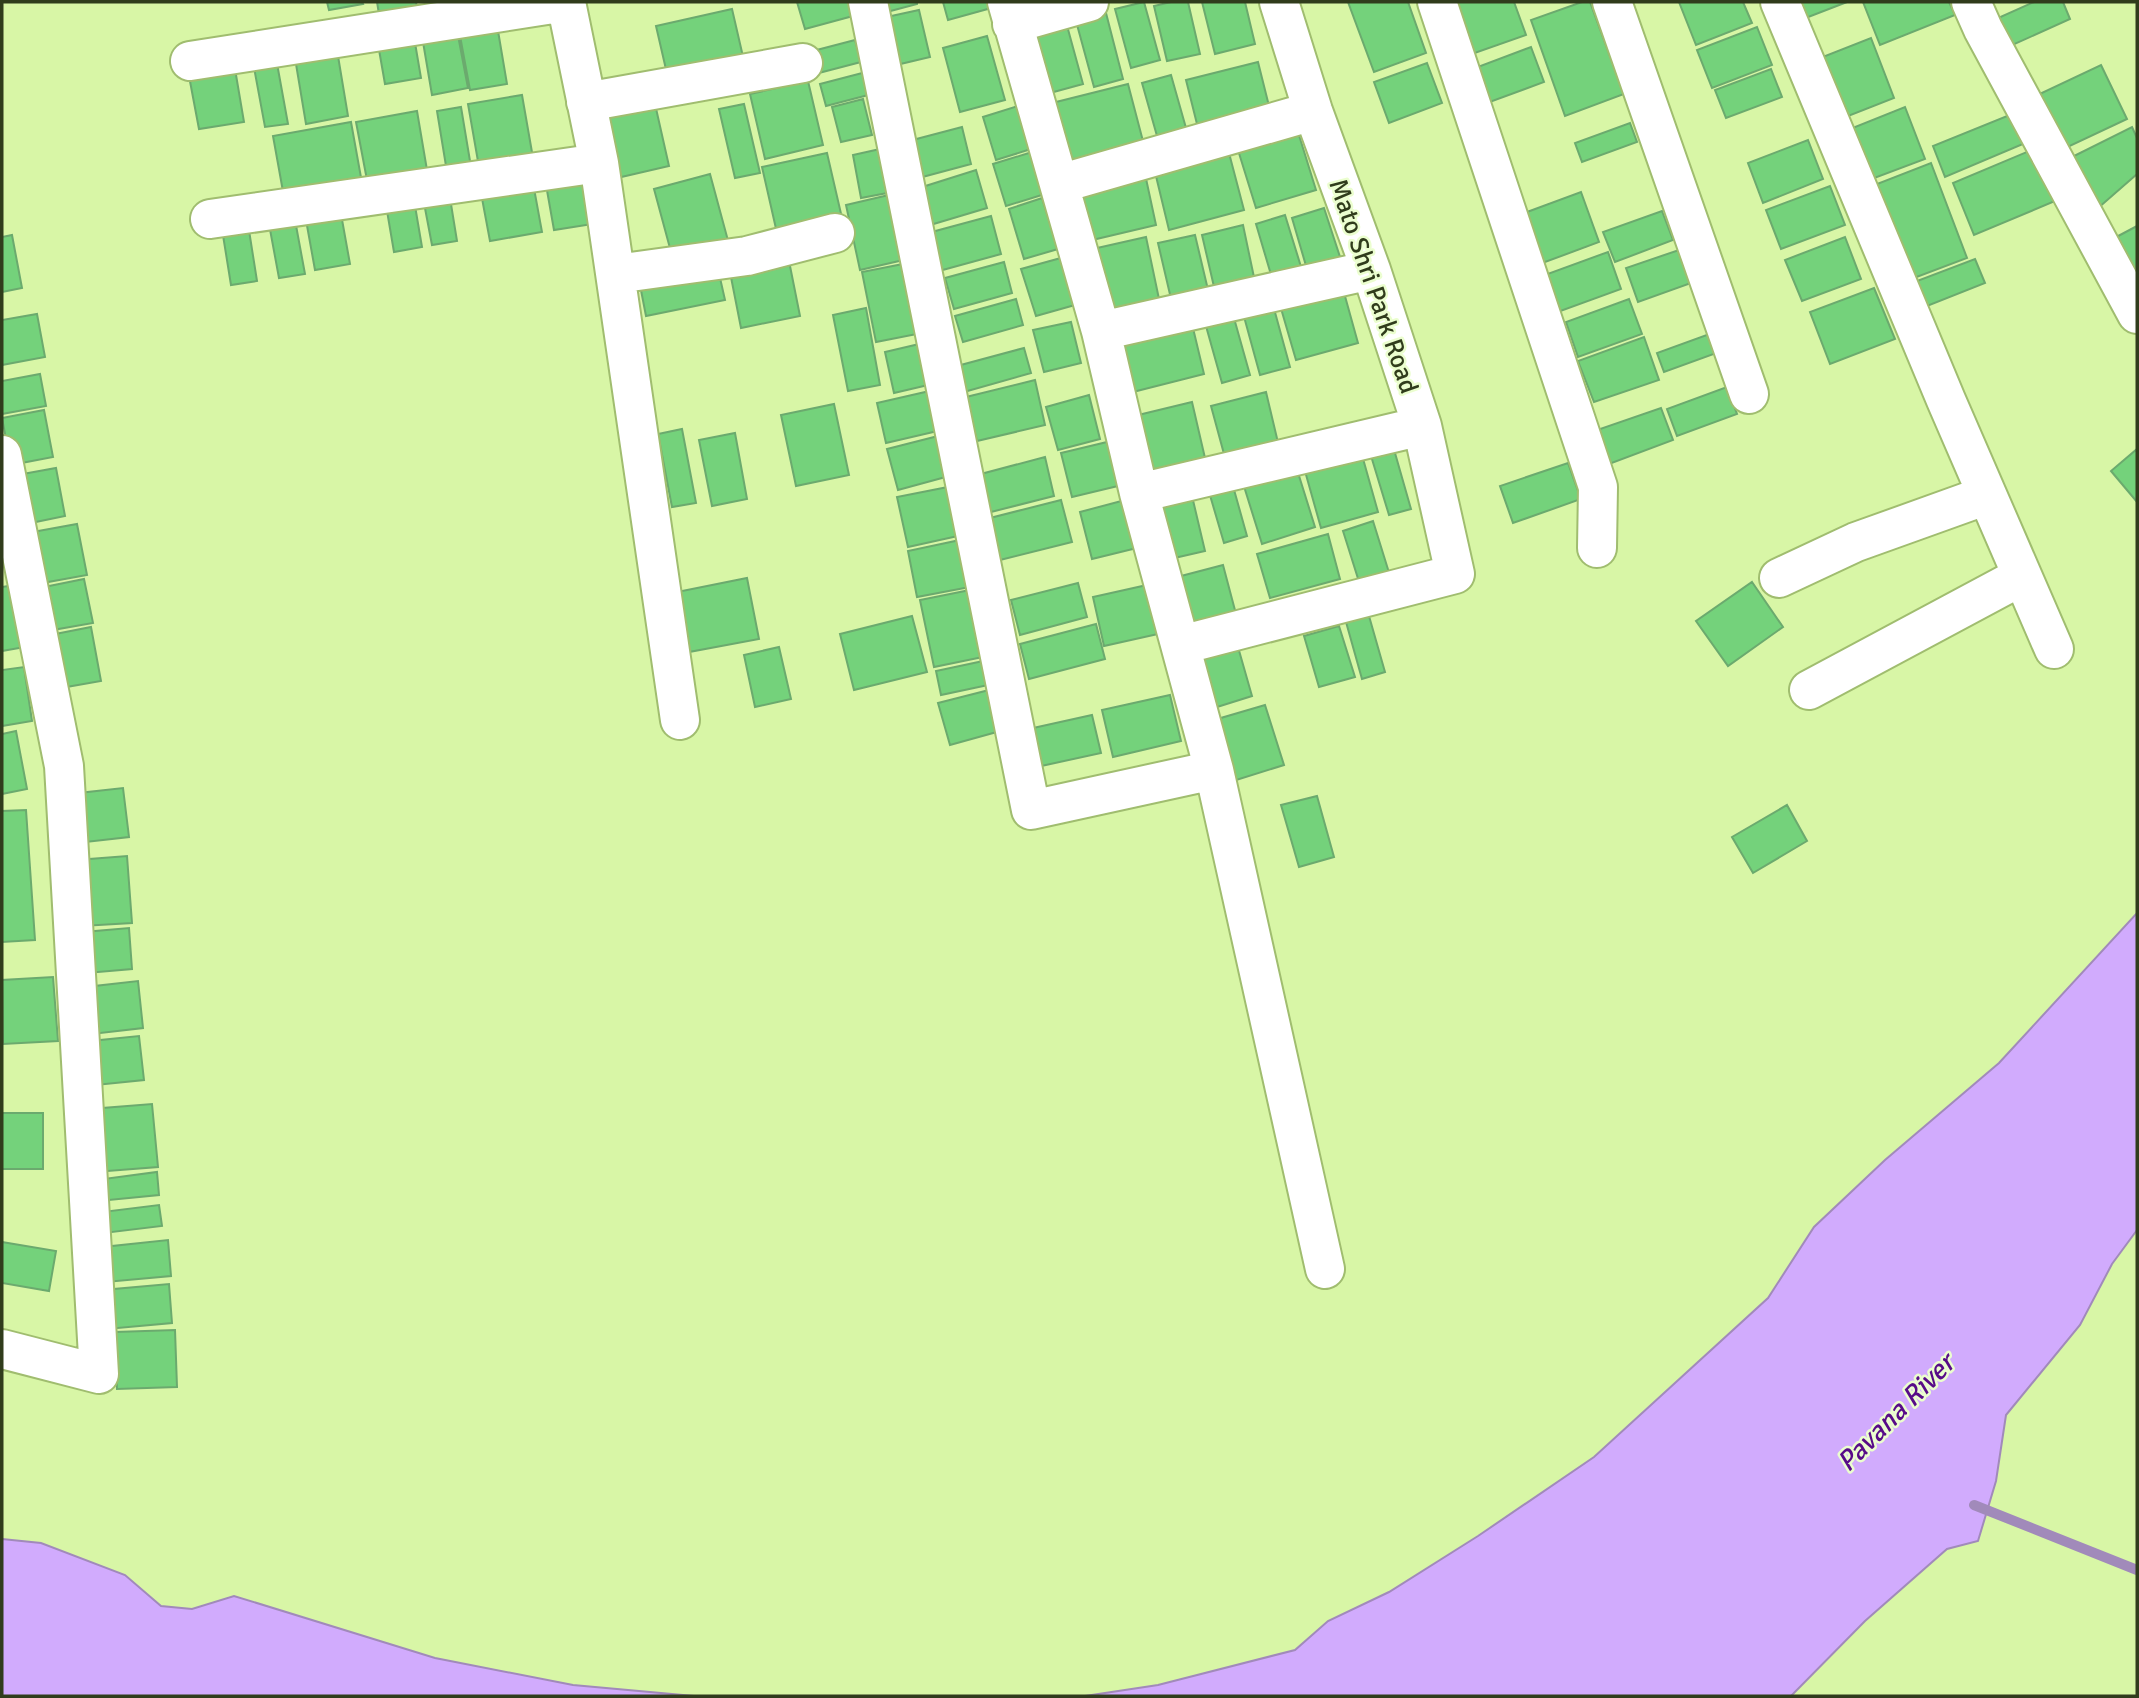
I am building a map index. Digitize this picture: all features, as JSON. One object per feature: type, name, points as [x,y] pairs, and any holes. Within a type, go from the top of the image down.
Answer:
[{"type":"street","points":[[190,61],[566,2],[598,163],[616,274],[680,720]]},
{"type":"street","points":[[868,2],[1031,810],[1214,770]]},
{"type":"street","points":[[1089,2],[1009,13],[1101,331],[1139,493],[1214,770],[1325,1269]]},
{"type":"street","name":"Mato Shri Park Road","points":[[1181,645],[1455,574],[1422,426],[1371,270],[1313,111],[1279,2]]},
{"type":"street","points":[[1437,2],[1598,487],[1597,548]]},
{"type":"street","points":[[1612,2],[1749,394]]},
{"type":"street","points":[[1780,2],[2054,649]]},
{"type":"street","points":[[1971,2],[2137,314]]},
{"type":"street","points":[[586,102],[803,63]]},
{"type":"street","points":[[1059,184],[1313,111]]},
{"type":"street","points":[[211,219],[598,163]]},
{"type":"street","points":[[616,274],[747,256],[835,233]]},
{"type":"street","points":[[1101,331],[1371,270]]},
{"type":"street","points":[[1139,493],[1422,426]]},
{"type":"street","points":[[2,455],[64,766],[99,1374],[2,1349]]},
{"type":"street","points":[[1779,578],[1856,542],[1987,495]]},
{"type":"street","points":[[1809,690],[2022,576]]},
{"type":"water","name":"Pavana River","points":[[2137,913],[2137,1230],[2112,1264],[2080,1325],[2006,1415],[1996,1481],[1978,1541],[1947,1549],[1865,1621],[1791,1696],[1085,1696],[1158,1685],[1295,1650],[1328,1621],[1389,1592],[1478,1536],[1594,1457],[1768,1298],[1814,1227],[1885,1160],[1999,1063]]},
{"type":"water","points":[[2,1539],[41,1543],[125,1575],[161,1606],[192,1609],[234,1596],[435,1658],[573,1685],[694,1696],[2,1696]]},
{"type":"building","points":[[327,2],[362,2],[363,4],[329,10]]},
{"type":"building","points":[[377,2],[416,2],[418,13],[380,20]]},
{"type":"building","points":[[797,2],[849,2],[853,16],[805,29]]},
{"type":"building","points":[[880,2],[917,2],[917,4],[883,13]]},
{"type":"building","points":[[943,2],[994,2],[995,7],[948,20]]},
{"type":"building","points":[[1144,2],[1160,60],[1131,68],[1115,9]]},
{"type":"building","points":[[1188,2],[1200,54],[1167,61],[1154,6]]},
{"type":"building","points":[[1202,2],[1245,2],[1255,44],[1215,54]]},
{"type":"building","points":[[1348,2],[1408,2],[1426,53],[1374,72]]},
{"type":"building","points":[[1450,2],[1514,2],[1526,35],[1469,55]]},
{"type":"building","points":[[1582,2],[1590,2],[1624,94],[1565,116],[1531,20]]},
{"type":"building","points":[[1679,2],[1743,2],[1752,23],[1696,45]]},
{"type":"building","points":[[1790,2],[1847,2],[1798,21]]},
{"type":"building","points":[[1863,2],[1949,2],[1955,15],[1880,45]]},
{"type":"building","points":[[2034,2],[2063,2],[2070,19],[1999,51],[1987,23]]},
{"type":"building","points":[[732,9],[744,61],[668,78],[656,26]]},
{"type":"building","points":[[919,10],[930,57],[892,66],[882,18]]},
{"type":"building","points":[[1106,13],[1123,79],[1094,87],[1076,21]]},
{"type":"building","points":[[496,19],[507,84],[470,90],[458,25]]},
{"type":"building","points":[[1066,22],[1083,84],[1050,93],[1033,31]]},
{"type":"building","points":[[1757,27],[1772,65],[1712,88],[1697,50]]},
{"type":"building","points":[[457,30],[468,88],[432,95],[422,36]]},
{"type":"building","points":[[987,36],[1005,100],[960,112],[943,48]]},
{"type":"building","points":[[414,37],[421,78],[385,84],[378,44]]},
{"type":"building","points":[[1871,38],[1894,98],[1838,120],[1815,60]]},
{"type":"building","points":[[855,40],[861,62],[815,74],[809,52]]},
{"type":"building","points":[[1531,47],[1544,82],[1487,103],[1475,68]]},
{"type":"building","points":[[337,50],[348,116],[306,124],[295,58]]},
{"type":"building","points":[[276,58],[288,124],[265,127],[253,62]]},
{"type":"building","points":[[1258,62],[1270,110],[1198,128],[1186,80]]},
{"type":"building","points":[[1427,63],[1442,103],[1389,123],[1374,82]]},
{"type":"building","points":[[2101,65],[2127,119],[2057,152],[2031,98]]},
{"type":"building","points":[[235,69],[244,122],[199,129],[189,76]]},
{"type":"building","points":[[1771,69],[1782,97],[1726,118],[1715,90]]},
{"type":"building","points":[[870,71],[876,93],[826,106],[820,84]]},
{"type":"building","points":[[1171,75],[1188,135],[1159,143],[1142,83]]},
{"type":"building","points":[[808,81],[823,145],[765,159],[750,94]]},
{"type":"building","points":[[1128,84],[1144,145],[1068,164],[1052,103]]},
{"type":"building","points":[[522,95],[533,158],[479,167],[468,104]]},
{"type":"building","points":[[863,99],[872,135],[841,142],[832,107]]},
{"type":"building","points":[[655,104],[669,166],[617,178],[603,116]]},
{"type":"building","points":[[744,104],[760,173],[735,178],[719,109]]},
{"type":"building","points":[[1018,106],[1031,149],[996,160],[983,117]]},
{"type":"building","points":[[461,107],[471,167],[447,172],[437,111]]},
{"type":"building","points":[[1905,107],[1925,159],[1869,180],[1850,129]]},
{"type":"building","points":[[417,111],[427,170],[367,180],[356,122]]},
{"type":"building","points":[[2017,112],[2030,141],[1945,177],[1933,146]]},
{"type":"building","points":[[351,122],[362,183],[284,197],[273,136]]},
{"type":"building","points":[[1630,123],[1637,142],[1582,162],[1575,143]]},
{"type":"building","points":[[962,127],[971,164],[915,179],[905,142]]},
{"type":"building","points":[[2132,127],[2137,138],[2137,174],[2089,216],[2062,162]]},
{"type":"building","points":[[1298,132],[1316,190],[1256,208],[1238,150]]},
{"type":"building","points":[[1808,140],[1823,179],[1763,203],[1748,163]]},
{"type":"building","points":[[889,147],[898,191],[861,198],[853,155]]},
{"type":"building","points":[[2034,149],[2055,201],[1974,235],[1953,183]]},
{"type":"building","points":[[1032,152],[1045,194],[1006,206],[993,164]]},
{"type":"building","points":[[827,153],[842,218],[777,233],[762,167]]},
{"type":"building","points":[[1229,153],[1244,210],[1169,230],[1155,172]]},
{"type":"building","points":[[1931,163],[1967,258],[1914,278],[1877,184]]},
{"type":"building","points":[[976,170],[987,208],[927,226],[916,189]]},
{"type":"building","points":[[591,171],[599,223],[554,230],[545,179]]},
{"type":"building","points":[[710,174],[730,248],[674,263],[654,189]]},
{"type":"building","points":[[1145,174],[1156,225],[1088,241],[1076,190]]},
{"type":"building","points":[[533,183],[542,232],[490,241],[481,193]]},
{"type":"building","points":[[1830,186],[1845,225],[1781,249],[1766,210]]},
{"type":"building","points":[[1581,192],[1599,242],[1537,265],[1519,215]]},
{"type":"building","points":[[893,194],[908,259],[860,270],[846,205]]},
{"type":"building","points":[[450,198],[457,241],[432,245],[424,203]]},
{"type":"building","points":[[1042,198],[1058,249],[1024,259],[1009,209]]},
{"type":"building","points":[[414,200],[422,247],[394,252],[386,205]]},
{"type":"building","points":[[1324,208],[1343,266],[1309,276],[1292,218]]},
{"type":"building","points":[[1662,211],[1673,240],[1615,262],[1603,232]]},
{"type":"building","points":[[341,214],[350,264],[315,270],[306,220]]},
{"type":"building","points":[[1285,215],[1302,270],[1272,278],[1256,224]]},
{"type":"building","points":[[991,216],[1001,254],[939,271],[928,233]]},
{"type":"building","points":[[295,220],[305,274],[279,278],[269,224]]},
{"type":"building","points":[[248,224],[257,281],[231,285],[222,229]]},
{"type":"building","points":[[1243,225],[1255,282],[1215,291],[1202,235]]},
{"type":"building","points":[[2137,226],[2137,301],[2105,243]]},
{"type":"building","points":[[12,235],[22,288],[2,292],[2,237]]},
{"type":"building","points":[[1195,235],[1209,294],[1172,303],[1158,243]]},
{"type":"building","points":[[1146,237],[1159,299],[1110,310],[1097,248]]},
{"type":"building","points":[[1845,237],[1861,279],[1802,301],[1785,260]]},
{"type":"building","points":[[1682,249],[1694,282],[1638,302],[1626,268]]},
{"type":"building","points":[[1608,252],[1621,289],[1555,313],[1542,276]]},
{"type":"building","points":[[788,256],[800,316],[741,328],[729,267]]},
{"type":"building","points":[[1068,256],[1082,303],[1036,316],[1021,269]]},
{"type":"building","points":[[1975,259],[1985,283],[1927,306],[1917,281]]},
{"type":"building","points":[[1004,262],[1012,293],[954,309],[945,278]]},
{"type":"building","points":[[908,263],[922,333],[876,342],[862,272]]},
{"type":"building","points":[[718,269],[725,300],[646,316],[640,285]]},
{"type":"building","points":[[1874,288],[1895,339],[1830,364],[1810,312]]},
{"type":"building","points":[[1343,289],[1358,343],[1296,360],[1280,305]]},
{"type":"building","points":[[1016,299],[1023,325],[963,342],[955,316]]},
{"type":"building","points":[[1629,299],[1642,334],[1578,357],[1566,322]]},
{"type":"building","points":[[1273,305],[1290,367],[1260,375],[1243,313]]},
{"type":"building","points":[[866,308],[880,385],[848,391],[833,315]]},
{"type":"building","points":[[1232,311],[1250,375],[1222,383],[1204,319]]},
{"type":"building","points":[[37,314],[45,357],[2,365],[2,320]]},
{"type":"building","points":[[1071,322],[1081,363],[1044,372],[1033,330]]},
{"type":"building","points":[[1192,324],[1204,374],[1125,394],[1112,344]]},
{"type":"building","points":[[1715,332],[1722,351],[1664,372],[1657,353]]},
{"type":"building","points":[[1644,337],[1659,380],[1594,402],[1578,361]]},
{"type":"building","points":[[932,341],[941,382],[894,393],[885,352]]},
{"type":"building","points":[[1024,348],[1031,373],[964,392],[957,366]]},
{"type":"building","points":[[40,374],[46,406],[2,414],[2,381]]},
{"type":"building","points":[[1035,380],[1045,425],[977,441],[966,397]]},
{"type":"building","points":[[1727,387],[1737,414],[1677,436],[1667,409]]},
{"type":"building","points":[[934,390],[942,430],[886,443],[877,403]]},
{"type":"building","points":[[1266,392],[1280,451],[1227,465],[1211,406]]},
{"type":"building","points":[[1089,395],[1100,439],[1058,450],[1046,407]]},
{"type":"building","points":[[1192,402],[1205,458],[1147,471],[1134,416]]},
{"type":"building","points":[[834,404],[849,475],[796,486],[781,415]]},
{"type":"building","points":[[1661,408],[1673,440],[1609,464],[1597,430]]},
{"type":"building","points":[[44,410],[53,457],[11,465],[2,418]]},
{"type":"building","points":[[682,429],[696,503],[672,507],[658,434]]},
{"type":"building","points":[[735,433],[747,499],[712,506],[699,440]]},
{"type":"building","points":[[942,435],[953,475],[898,490],[887,449]]},
{"type":"building","points":[[1391,439],[1411,509],[1389,515],[1368,446]]},
{"type":"building","points":[[1107,442],[1118,486],[1072,497],[1061,453]]},
{"type":"building","points":[[1360,448],[1378,512],[1321,528],[1303,464]]},
{"type":"building","points":[[2137,449],[2137,502],[2111,471]]},
{"type":"building","points":[[1045,457],[1054,496],[987,513],[977,475]]},
{"type":"building","points":[[1295,463],[1315,527],[1262,544],[1242,480]]},
{"type":"building","points":[[1568,463],[1581,499],[1513,523],[1500,486]]},
{"type":"building","points":[[56,468],[65,516],[26,524],[17,475]]},
{"type":"building","points":[[1231,479],[1247,536],[1224,543],[1207,485]]},
{"type":"building","points":[[948,487],[958,536],[908,547],[897,497]]},
{"type":"building","points":[[1192,496],[1205,551],[1170,559],[1157,503]]},
{"type":"building","points":[[1129,499],[1141,547],[1092,559],[1080,512]]},
{"type":"building","points":[[1061,500],[1072,542],[996,561],[986,519]]},
{"type":"building","points":[[1373,521],[1391,579],[1361,588],[1343,531]]},
{"type":"building","points":[[77,524],[87,575],[37,584],[27,533]]},
{"type":"building","points":[[1328,534],[1340,579],[1270,598],[1257,554]]},
{"type":"building","points":[[960,540],[970,587],[917,597],[908,551]]},
{"type":"building","points":[[1223,565],[1236,614],[1194,625],[1181,576]]},
{"type":"building","points":[[747,578],[759,639],[689,652],[677,592]]},
{"type":"building","points":[[84,579],[93,623],[47,631],[39,588]]},
{"type":"building","points":[[1752,582],[1783,627],[1728,666],[1696,621]]},
{"type":"building","points":[[1078,583],[1087,617],[1020,635],[1011,600]]},
{"type":"building","points":[[14,585],[25,647],[2,651],[2,587]]},
{"type":"building","points":[[1147,585],[1158,634],[1104,646],[1093,597]]},
{"type":"building","points":[[970,590],[983,657],[934,667],[920,600]]},
{"type":"building","points":[[912,616],[927,672],[854,690],[840,634]]},
{"type":"building","points":[[1369,616],[1385,672],[1362,679],[1346,622]]},
{"type":"building","points":[[1096,624],[1105,659],[1029,679],[1020,644]]},
{"type":"building","points":[[1339,626],[1355,677],[1319,687],[1304,636]]},
{"type":"building","points":[[91,627],[101,681],[55,689],[45,636]]},
{"type":"building","points":[[779,647],[791,699],[755,707],[744,655]]},
{"type":"building","points":[[1238,647],[1252,696],[1214,708],[1198,658]]},
{"type":"building","points":[[988,660],[993,684],[941,695],[936,671]]},
{"type":"building","points":[[24,667],[32,721],[2,726],[2,670]]},
{"type":"building","points":[[993,689],[1004,730],[950,745],[938,703]]},
{"type":"building","points":[[1170,695],[1181,741],[1113,757],[1102,710]]},
{"type":"building","points":[[1265,705],[1284,765],[1233,781],[1214,720]]},
{"type":"building","points":[[1092,715],[1101,753],[1032,768],[1024,730]]},
{"type":"building","points":[[16,731],[27,789],[2,794],[2,734]]},
{"type":"building","points":[[123,788],[129,837],[77,843],[70,794]]},
{"type":"building","points":[[1317,796],[1334,857],[1299,867],[1281,805]]},
{"type":"building","points":[[1787,805],[1807,841],[1753,873],[1732,837]]},
{"type":"building","points":[[26,810],[35,940],[2,942],[2,811]]},
{"type":"building","points":[[127,856],[132,923],[82,926],[77,860]]},
{"type":"building","points":[[129,928],[132,969],[87,973],[84,932]]},
{"type":"building","points":[[53,977],[58,1041],[3,1044],[2,980]]},
{"type":"building","points":[[138,981],[143,1028],[92,1034],[86,987]]},
{"type":"building","points":[[139,1036],[144,1080],[96,1085],[91,1041]]},
{"type":"building","points":[[152,1104],[158,1167],[95,1172],[90,1109]]},
{"type":"building","points":[[2,1113],[43,1113],[43,1169],[2,1169]]},
{"type":"building","points":[[157,1172],[159,1195],[99,1201],[96,1180]]},
{"type":"building","points":[[159,1205],[162,1226],[104,1233],[102,1212]]},
{"type":"building","points":[[168,1240],[171,1276],[106,1282],[103,1247]]},
{"type":"building","points":[[2,1242],[56,1251],[49,1291],[2,1283]]},
{"type":"building","points":[[169,1284],[172,1323],[107,1329],[103,1290]]},
{"type":"building","points":[[175,1330],[177,1387],[117,1389],[115,1332]]},
{"type":"waterway","points":[[1974,1505],[2137,1570]]}]
